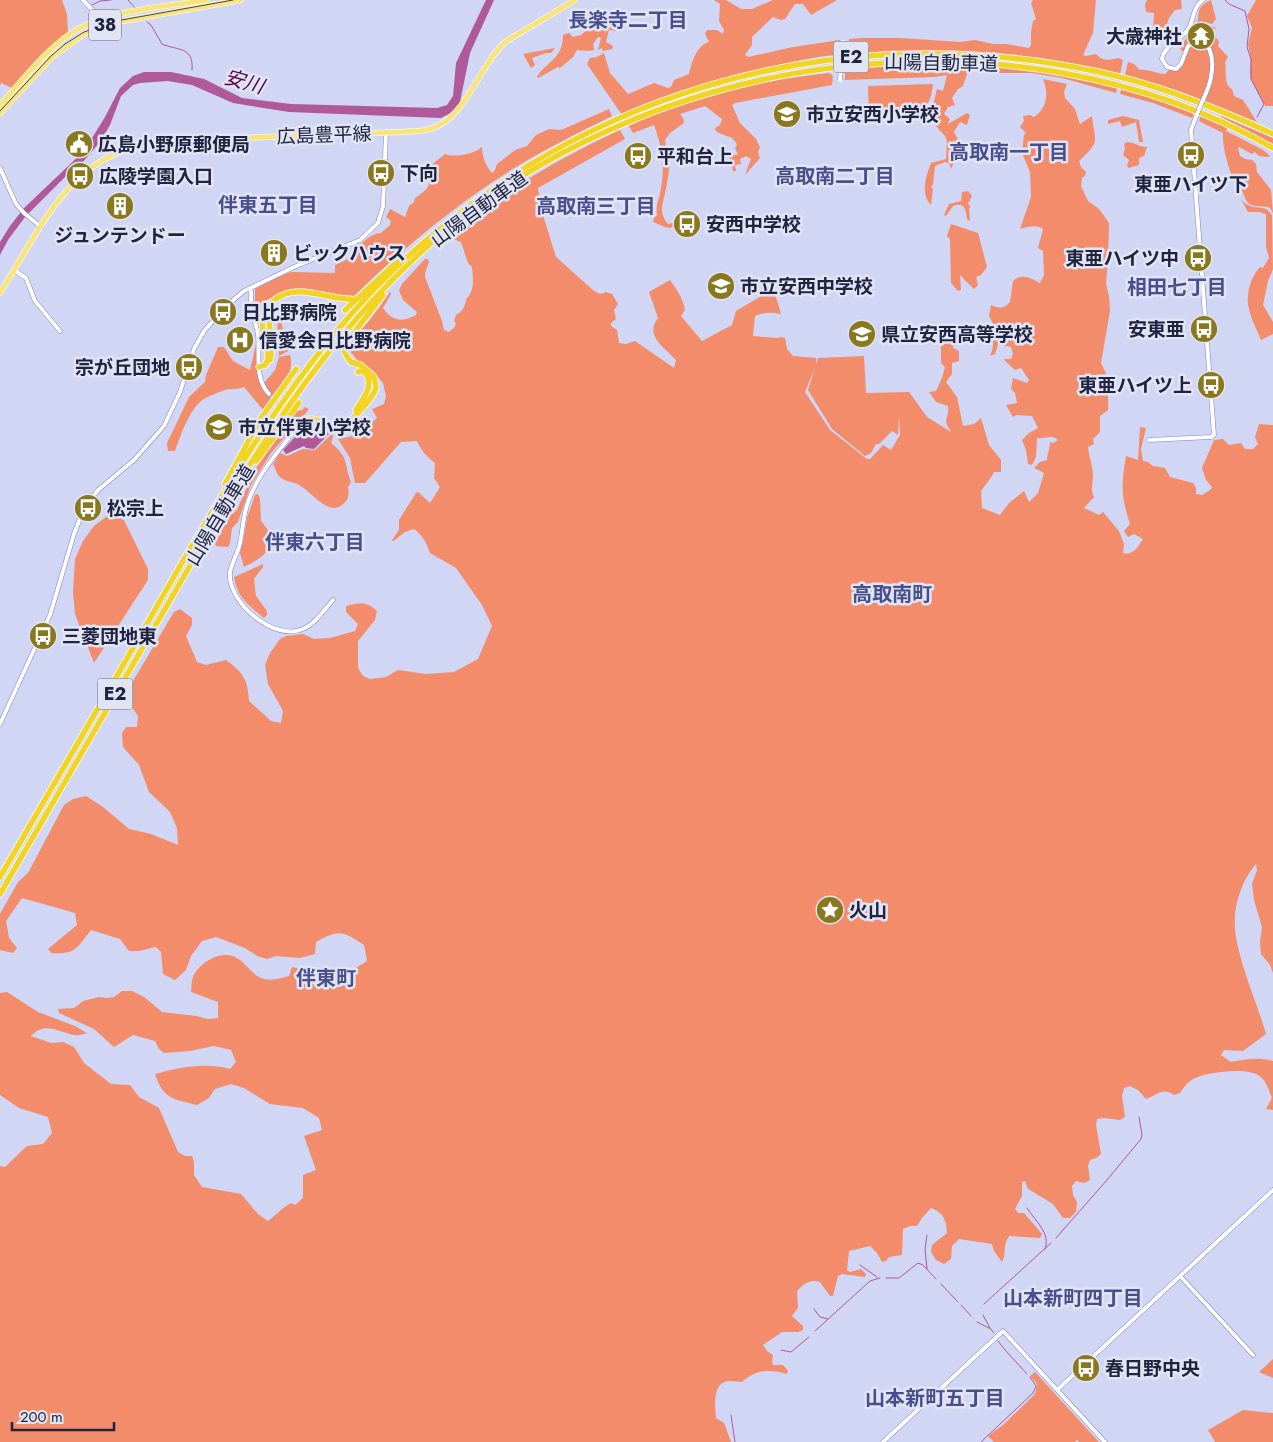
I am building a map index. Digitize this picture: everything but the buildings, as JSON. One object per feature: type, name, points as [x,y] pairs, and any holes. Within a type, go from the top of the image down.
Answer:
[{"type":"highway","name":"山陽自動車道","points":[[0,877],[198,534],[254,445],[315,359],[366,299],[428,242],[484,194],[565,144],[630,113],[679,94],[723,81],[795,64],[837,58],[907,54],[963,54],[1023,59],[1100,72],[1163,89],[1214,108],[1273,134]]},
{"type":"highway","name":"山陽自動車道","points":[[0,894],[231,495],[271,431],[320,362],[363,310],[428,242],[527,173],[568,149],[603,132],[659,108],[717,90],[773,76],[837,65],[889,61],[943,60],[1002,63],[1064,72],[1134,87],[1213,117],[1273,148]]},
{"type":"highway","points":[[345,310],[399,260],[428,242]]},
{"type":"highway","points":[[300,424],[306,419],[312,418],[332,427],[344,426],[372,397],[376,386],[374,377],[361,365],[351,362],[344,352],[344,345],[380,298],[428,242]]},
{"type":"highway","points":[[259,367],[265,365],[268,358],[263,329],[263,315],[269,304],[277,298],[287,293],[301,291],[329,297],[357,299]]},
{"type":"highway","points":[[259,367],[267,365],[271,357],[272,342],[269,313],[272,304],[277,299],[290,293],[301,292],[347,300],[351,305]]},
{"type":"highway","points":[[198,534],[261,418],[296,369]]},
{"type":"highway","points":[[300,424],[304,419],[310,417],[335,426],[347,422],[365,397],[368,389],[368,374],[363,371],[358,372]]},
{"type":"highway","points":[[231,495],[299,403]]},
{"type":"main road","name":"38","points":[[0,105],[59,42],[79,29],[101,19],[207,0]]},
{"type":"main road","name":"38","points":[[0,113],[63,48],[84,34],[109,24],[241,0]]},
{"type":"main road","name":"広島豊平線","points":[[0,293],[61,196],[77,178],[107,157],[148,142],[431,129],[445,123],[458,110],[495,51],[505,42],[575,0]]},
{"type":"street","points":[[83,0],[101,19],[109,24]]},
{"type":"street","points":[[1149,440],[1210,437],[1214,435],[1191,130],[1211,78],[1211,50],[1204,43],[1188,46],[1181,64],[1176,69],[1167,67],[1162,59],[1166,49],[1185,33],[1190,26],[1194,10],[1203,0]]},
{"type":"street","points":[[840,80],[844,42]]},
{"type":"street","points":[[0,724],[50,615],[77,525],[88,504],[105,483],[134,460],[161,430],[174,407],[194,349],[204,330],[226,306],[250,288],[294,267],[353,244],[374,228],[383,206],[386,132]]},
{"type":"street","points":[[0,168],[13,199],[28,217],[41,227]]},
{"type":"street","points":[[14,270],[26,278],[35,301],[60,331]]},
{"type":"street","points":[[250,288],[252,292],[251,307],[258,342],[261,382],[269,394]]},
{"type":"street","points":[[294,418],[300,424],[272,457],[251,493],[243,517],[238,551],[232,564],[231,582],[240,603],[268,626],[284,632],[295,632],[308,626],[333,600]]},
{"type":"street","points":[[1057,1390],[1273,1190]]},
{"type":"street","points":[[1180,1276],[1253,1355]]},
{"type":"street","points":[[883,1442],[1003,1331],[1105,1442]]},
{"type":"shaded area","points":[[0,0],[62,0],[67,14],[68,34],[12,88],[1,83],[0,85]]},
{"type":"shaded area","points":[[486,0],[494,0],[470,53],[460,102],[455,111],[441,118],[289,112],[233,103],[192,85],[168,81],[133,85],[121,96],[110,125],[100,142],[81,164],[66,176],[25,217],[8,240],[0,255],[0,242],[10,226],[24,208],[84,151],[120,88],[133,76],[144,72],[171,72],[204,79],[242,98],[291,104],[437,108],[447,105],[453,96],[456,63]]},
{"type":"shaded area","points":[[714,0],[726,0],[741,9],[752,9],[773,0],[837,0],[811,15],[803,4],[795,4],[785,19],[781,20],[773,17],[752,37],[752,45],[745,55],[748,57],[793,47],[840,40],[838,55],[796,61],[714,82],[677,93],[622,115],[587,64],[590,58],[604,53],[610,73],[628,94],[654,83],[668,88],[671,87],[674,80],[689,74],[698,51],[709,42],[705,34],[707,30],[717,30],[723,34],[724,30],[719,21],[720,4]]},
{"type":"shaded area","points":[[1033,0],[1096,0],[1093,33],[1083,55],[1096,54],[1104,59],[1118,58],[1123,60],[1120,74],[1041,59],[974,52],[869,52],[847,56],[849,39],[861,38],[901,38],[960,42],[975,40],[1029,48],[1031,45],[1033,21],[1036,19],[1031,3]]},
{"type":"shaded area","points":[[1147,0],[1181,0],[1182,9],[1175,10],[1169,18],[1160,44],[1153,31],[1154,13],[1146,12],[1145,5]]},
{"type":"shaded area","points":[[1211,0],[1216,19],[1212,24],[1204,22],[1216,28],[1212,31],[1219,42],[1218,46],[1228,57],[1225,62],[1227,84],[1232,89],[1234,96],[1243,100],[1257,122],[1181,92],[1125,75],[1128,62],[1134,64],[1140,70],[1162,74],[1165,74],[1172,67],[1177,67],[1182,58],[1183,51],[1180,49],[1198,21],[1200,9]]},
{"type":"shaded area","points":[[1256,0],[1273,0],[1273,106],[1265,106],[1251,79],[1251,59],[1248,44],[1252,28],[1247,16]]},
{"type":"shaded area","points":[[597,20],[616,22],[616,31],[609,30],[606,42],[613,46],[612,49],[603,51],[602,48],[598,50],[601,38],[598,37],[593,44],[594,50],[577,50],[573,57],[560,68],[558,67],[537,77],[557,55],[563,35],[569,33],[573,37],[581,35]]},
{"type":"shaded area","points":[[555,48],[551,53],[532,58],[535,65],[531,68],[523,54]]},
{"type":"shaded area","points":[[932,64],[1006,66],[1118,86],[1116,93],[1062,78],[1032,73],[990,73],[987,68],[984,72],[968,71],[963,86],[958,89],[952,98],[955,105],[948,107],[944,114],[950,119],[948,124],[967,113],[970,115],[967,125],[960,122],[954,132],[960,150],[951,169],[949,163],[945,162],[935,166],[931,187],[933,189],[931,205],[925,190],[926,179],[931,163],[946,159],[947,142],[945,136],[926,115],[926,112],[934,101],[937,89],[943,91],[947,75],[845,80],[845,69]]},
{"type":"shaded area","points":[[829,73],[833,76],[832,85],[732,105],[740,123],[756,139],[760,147],[758,152],[760,158],[745,175],[751,159],[746,156],[740,159],[741,164],[735,165],[736,171],[733,171],[729,155],[738,155],[735,148],[737,145],[730,137],[716,131],[715,128],[720,125],[722,119],[705,106],[680,114],[684,123],[670,133],[665,140],[670,157],[662,213],[668,224],[693,212],[695,215],[670,228],[653,222],[657,215],[662,179],[663,163],[659,141],[654,125],[633,133],[629,126],[676,106],[726,91],[778,80]]},
{"type":"shaded area","points":[[1043,79],[1067,84],[1064,92],[1065,98],[1075,109],[1080,124],[1092,116],[1095,141],[1091,149],[1079,161],[1081,167],[1086,172],[1082,178],[1081,186],[1088,201],[1099,209],[1109,223],[1106,284],[1110,311],[1101,363],[1110,382],[1108,410],[1100,416],[1100,432],[1093,439],[1094,444],[1088,447],[1093,472],[1092,489],[1094,497],[1084,508],[1099,515],[1103,512],[1119,531],[1124,544],[1123,553],[1130,553],[1137,548],[1143,539],[1134,534],[1128,537],[1124,531],[1130,524],[1123,498],[1123,475],[1126,456],[1138,460],[1140,427],[1146,428],[1141,449],[1143,461],[1153,466],[1165,468],[1170,477],[1193,483],[1196,488],[1196,494],[1202,495],[1212,487],[1206,480],[1202,468],[1214,440],[1223,439],[1229,445],[1241,443],[1245,449],[1253,449],[1258,444],[1255,437],[1259,424],[1273,425],[1273,973],[1270,965],[1261,954],[1262,927],[1254,900],[1252,884],[1257,870],[1256,864],[1246,878],[1239,895],[1235,912],[1235,929],[1244,968],[1266,1034],[1243,1051],[1224,1050],[1221,1055],[1231,1062],[1252,1059],[1273,1061],[1273,1110],[1266,1109],[1272,1098],[1267,1085],[1258,1075],[1244,1071],[1225,1071],[1199,1076],[1186,1085],[1180,1093],[1174,1095],[1160,1092],[1146,1099],[1138,1090],[1130,1086],[1124,1088],[1122,1096],[1125,1117],[1120,1120],[1097,1119],[1096,1125],[1101,1154],[1090,1160],[1088,1166],[1090,1180],[1084,1183],[1076,1181],[1072,1186],[1073,1195],[1077,1202],[1076,1212],[1070,1218],[1063,1218],[1053,1204],[1028,1189],[1025,1181],[1022,1182],[1022,1196],[1015,1209],[1018,1213],[1024,1213],[1042,1234],[1040,1238],[1009,1236],[1002,1262],[994,1251],[992,1244],[959,1239],[952,1246],[951,1259],[944,1264],[936,1260],[931,1252],[932,1245],[947,1233],[947,1228],[942,1215],[931,1208],[917,1226],[903,1229],[902,1255],[889,1257],[886,1261],[882,1262],[870,1246],[849,1251],[847,1270],[850,1272],[861,1269],[866,1274],[865,1277],[842,1274],[838,1276],[833,1296],[830,1296],[820,1282],[813,1281],[805,1284],[797,1291],[798,1308],[792,1316],[803,1326],[803,1330],[798,1332],[782,1332],[763,1345],[773,1355],[773,1365],[783,1365],[788,1371],[787,1374],[763,1371],[757,1372],[742,1382],[730,1381],[720,1385],[716,1395],[716,1418],[724,1423],[731,1442],[0,1442],[0,1166],[5,1167],[27,1146],[43,1144],[52,1133],[48,1117],[19,1108],[0,1095],[0,993],[7,992],[38,1012],[75,1026],[87,1033],[76,1035],[47,1028],[31,1036],[51,1043],[63,1042],[74,1047],[84,1063],[111,1084],[130,1085],[139,1097],[159,1108],[178,1152],[185,1156],[192,1156],[194,1175],[202,1187],[241,1194],[258,1214],[268,1221],[291,1203],[295,1205],[303,1198],[303,1175],[316,1170],[304,1136],[322,1130],[319,1118],[303,1108],[270,1104],[244,1088],[231,1084],[215,1089],[209,1098],[197,1105],[170,1097],[162,1089],[155,1074],[192,1066],[212,1066],[230,1069],[236,1062],[231,1050],[214,1046],[190,1051],[164,1053],[159,1049],[155,1041],[133,1035],[114,1047],[94,1029],[59,1013],[58,1009],[74,1008],[83,1001],[99,997],[114,997],[122,991],[132,991],[144,997],[162,1012],[208,1019],[218,1018],[218,1002],[191,992],[192,979],[196,972],[211,959],[223,955],[235,957],[262,979],[270,980],[289,976],[292,967],[297,968],[303,973],[317,969],[353,970],[367,961],[364,945],[341,933],[330,935],[316,942],[315,954],[300,958],[276,956],[267,959],[216,937],[202,941],[191,956],[186,970],[175,980],[163,974],[161,952],[156,947],[129,951],[120,939],[91,930],[75,949],[65,953],[51,953],[48,949],[77,925],[75,913],[22,898],[6,921],[9,938],[17,948],[13,953],[0,950],[0,914],[18,882],[28,873],[64,805],[73,799],[86,796],[103,807],[129,829],[151,834],[178,845],[177,828],[170,812],[149,792],[139,765],[123,747],[122,733],[126,727],[137,727],[138,716],[129,703],[127,691],[174,612],[180,609],[192,618],[192,625],[186,636],[197,662],[206,665],[226,660],[244,677],[249,701],[271,721],[281,723],[283,711],[268,684],[265,665],[270,653],[280,639],[286,636],[303,634],[314,639],[330,638],[355,631],[358,624],[346,612],[346,606],[363,603],[370,605],[377,611],[375,620],[358,641],[358,668],[363,676],[370,679],[386,677],[398,670],[426,674],[454,672],[478,659],[492,626],[482,605],[456,568],[430,553],[424,540],[414,529],[392,540],[399,530],[399,520],[416,493],[418,492],[430,503],[440,487],[434,478],[435,463],[424,453],[417,441],[401,442],[365,483],[355,483],[350,458],[338,439],[356,434],[377,418],[372,409],[384,404],[386,396],[383,383],[372,370],[359,362],[348,349],[354,338],[390,292],[391,294],[383,308],[390,316],[402,320],[416,315],[417,312],[403,300],[399,290],[402,284],[425,259],[428,259],[429,262],[425,277],[444,330],[449,332],[454,328],[456,315],[463,308],[473,284],[472,267],[468,263],[461,242],[453,239],[454,235],[464,227],[462,224],[538,173],[578,150],[620,130],[625,139],[538,188],[541,209],[556,257],[594,291],[600,294],[606,292],[612,294],[618,304],[614,310],[616,319],[611,323],[611,326],[617,330],[619,343],[626,344],[635,341],[674,368],[676,360],[658,341],[653,330],[658,318],[649,292],[670,280],[684,306],[685,310],[681,316],[702,341],[732,325],[736,311],[765,294],[768,288],[775,296],[781,314],[768,313],[755,316],[753,336],[785,338],[787,349],[793,356],[816,358],[816,364],[818,358],[864,356],[866,393],[909,392],[927,417],[951,432],[946,421],[948,406],[936,402],[929,392],[936,391],[942,378],[945,367],[941,363],[941,330],[945,330],[948,325],[951,328],[947,336],[957,346],[954,345],[953,348],[959,351],[959,361],[952,363],[952,374],[946,382],[957,397],[963,426],[974,424],[981,418],[989,445],[1001,460],[1001,472],[994,472],[981,491],[982,508],[1000,515],[1009,503],[1024,491],[1029,502],[1038,493],[1044,473],[1034,468],[1040,462],[1047,460],[1050,442],[1053,443],[1058,440],[1051,437],[1037,438],[1036,457],[1032,465],[1028,464],[1022,440],[1038,428],[1032,416],[1016,415],[1013,417],[1006,405],[1017,403],[1015,393],[1011,389],[1013,378],[1027,383],[1029,380],[1021,368],[1015,370],[1004,360],[1011,359],[1013,354],[1011,347],[998,344],[995,354],[990,356],[995,327],[989,316],[991,305],[1002,308],[1010,302],[1013,281],[1023,277],[1040,283],[1044,275],[1043,251],[1038,248],[1043,229],[1034,226],[1020,229],[1031,197],[1030,172],[1022,153],[1024,135],[1026,133],[1020,127],[1024,121],[1023,116],[1030,115],[1034,117],[1042,110],[1046,100]],"holes":[[[815,367],[808,390],[832,429],[865,456],[871,453],[876,444],[879,444],[892,431],[898,435],[899,416],[900,435],[891,450],[883,445],[870,459],[867,459],[830,430],[805,392]]]},
{"type":"shaded area","points":[[932,84],[931,95],[927,104],[916,111],[900,114],[869,115],[868,86]]},
{"type":"shaded area","points":[[1122,86],[1195,111],[1192,118],[1153,103],[1120,94]]},
{"type":"shaded area","points":[[609,109],[612,116],[511,170],[469,198],[390,262],[354,296],[325,294],[311,289],[291,290],[262,302],[259,318],[255,308],[255,289],[291,272],[335,273],[335,265],[349,258],[361,244],[381,233],[390,225],[391,221],[386,217],[390,209],[405,217],[409,206],[414,202],[415,198],[428,187],[430,166],[445,154],[454,156],[464,155],[482,147],[485,161],[492,173],[497,164],[515,150],[527,146],[536,135],[549,129],[561,130]]},
{"type":"shaded area","points":[[1201,115],[1228,127],[1226,131],[1263,150],[1270,156],[1259,156],[1255,152],[1252,154],[1238,148],[1240,156],[1252,160],[1256,164],[1257,172],[1271,190],[1273,213],[1269,207],[1251,205],[1246,200],[1242,190],[1238,189],[1229,169],[1223,133],[1199,121]]},
{"type":"shaded area","points":[[1123,116],[1139,120],[1143,142],[1139,142],[1136,122],[1122,127],[1120,121],[1108,124],[1108,120]]},
{"type":"shaded area","points":[[1221,117],[1273,138],[1273,145]]},
{"type":"shaded area","points":[[1127,142],[1147,147],[1144,156],[1139,159],[1139,165],[1128,168],[1129,160],[1123,155],[1124,144]]},
{"type":"shaded area","points":[[968,191],[972,196],[968,204],[971,207],[969,208],[970,221],[967,219],[964,207],[960,205],[953,206],[946,216],[944,215],[949,204],[961,201],[962,192]]},
{"type":"shaded area","points":[[1241,199],[1250,206],[1269,211],[1272,215],[1273,269],[1268,281],[1263,305],[1273,322],[1273,334],[1261,340],[1250,313],[1248,298],[1254,276],[1260,267],[1263,268],[1269,258],[1266,247],[1266,214],[1248,212]]},
{"type":"shaded area","points":[[951,224],[978,233],[987,267],[981,275],[976,277],[978,285],[974,289],[960,275],[961,290],[958,291],[951,283],[950,239],[947,236]]},
{"type":"shaded area","points":[[282,310],[280,316],[288,351],[279,356],[277,317],[278,313]]},
{"type":"shaded area","points":[[257,340],[258,374],[265,393],[268,391],[264,383],[275,370],[279,357],[290,355],[291,363],[287,378],[264,411],[244,387],[227,389],[211,395],[200,402],[192,412],[175,451],[168,451],[167,443],[189,397],[205,382],[218,347],[224,347],[233,361],[250,370]]},
{"type":"shaded area","points":[[304,407],[309,409],[301,419],[295,416],[291,421],[293,428],[271,453],[251,485],[238,522],[232,528],[228,547],[216,546],[215,543],[222,531],[224,520],[237,510],[254,471],[297,411],[303,410]]},
{"type":"shaded area","points":[[315,425],[330,433],[314,449],[304,446],[286,454],[283,450],[305,426]]},
{"type":"shaded area","points":[[332,434],[331,443],[344,457],[351,482],[348,487],[346,500],[340,507],[334,508],[322,503],[299,485],[280,477],[273,464],[280,453],[287,456],[303,449],[315,450]]},
{"type":"shaded area","points":[[258,494],[261,521],[274,538],[263,556],[244,567],[240,553],[247,518],[255,495]]},
{"type":"shaded area","points":[[118,508],[148,569],[148,580],[94,663],[75,614],[73,592],[75,559],[83,541],[94,526]]},
{"type":"shaded area","points":[[263,564],[263,567],[254,579],[256,596],[267,611],[267,615],[264,618],[241,596],[234,577]]},
{"type":"shaded area","points":[[1273,1359],[1273,1378],[1259,1372]]},
{"type":"shaded area","points":[[1035,1372],[1099,1442],[1079,1442],[1077,1440],[1075,1442],[994,1442],[988,1436],[1003,1425],[1035,1394],[1037,1384],[1030,1376]]},
{"type":"shaded area","points":[[1243,1410],[1273,1413],[1273,1442],[1215,1442],[1208,1430]]},
{"type":"waterway","points":[[92,5],[100,1],[111,0]]},
{"type":"waterway","points":[[128,0],[136,9]]},
{"type":"waterway","points":[[1225,0],[1229,4],[1245,11],[1249,29],[1247,47],[1251,59],[1251,79],[1264,104],[1257,117]]},
{"type":"waterway","points":[[147,22],[151,25],[162,44],[188,53],[192,62],[192,70]]},
{"type":"waterway","points":[[1056,1238],[1141,1139],[1139,1117]]},
{"type":"waterway","points":[[1027,1208],[1044,1232],[1046,1238],[1045,1249]]},
{"type":"waterway","points":[[927,1235],[925,1249],[927,1269]]},
{"type":"waterway","points":[[984,1304],[1051,1243]]},
{"type":"waterway","points":[[886,1278],[899,1278],[918,1263],[923,1265],[936,1279]]},
{"type":"waterway","points":[[860,1265],[877,1277]]},
{"type":"waterway","points":[[815,1331],[870,1281],[880,1278]]},
{"type":"waterway","points":[[941,1284],[958,1302]]},
{"type":"waterway","points":[[961,1305],[971,1316]]},
{"type":"waterway","points":[[814,1309],[820,1317],[828,1319]]},
{"type":"waterway","points":[[983,1315],[990,1328]]},
{"type":"waterway","points":[[977,1322],[991,1329],[994,1333]]},
{"type":"waterway","points":[[781,1350],[791,1352],[809,1337]]},
{"type":"waterway","points":[[998,1341],[1027,1374]]},
{"type":"waterway","points":[[981,1442],[1033,1393],[1036,1386],[1030,1377]]},
{"type":"waterway","points":[[731,1415],[735,1442]]},
{"type":"tunnel","points":[[269,394],[294,419]]},
{"type":"tram line","points":[[0,111],[51,56],[84,32],[116,21],[233,0]]},
{"type":"place","name":"大歳神社","points":[[1201,36]]},
{"type":"place","name":"市立安西小学校","points":[[787,114]]},
{"type":"place","name":"広島小野原郵便局","points":[[79,144]]},
{"type":"place","name":"東亜ハイツ下","points":[[1191,155]]},
{"type":"place","name":"平和台上","points":[[638,156]]},
{"type":"place","name":"下向","points":[[381,173]]},
{"type":"place","name":"広陵学園入口","points":[[80,176]]},
{"type":"place","name":"ジュンテンドー","points":[[120,206]]},
{"type":"place","name":"安西中学校","points":[[687,224]]},
{"type":"place","name":"ビックハウス","points":[[274,253]]},
{"type":"place","name":"東亜ハイツ中","points":[[1198,258]]},
{"type":"place","name":"市立安西中学校","points":[[721,286]]},
{"type":"place","name":"日比野病院","points":[[223,312]]},
{"type":"place","name":"安東亜","points":[[1204,329]]},
{"type":"place","name":"県立安西高等学校","points":[[862,334]]},
{"type":"place","name":"信愛会日比野病院","points":[[240,340]]},
{"type":"place","name":"宗が丘団地","points":[[189,367]]},
{"type":"place","name":"東亜ハイツ上","points":[[1211,385]]},
{"type":"place","name":"市立伴東小学校","points":[[219,427]]},
{"type":"place","name":"松宗上","points":[[88,508]]},
{"type":"place","name":"三菱団地東","points":[[43,636]]},
{"type":"place","name":"火山","points":[[830,910]]},
{"type":"place","name":"春日野中央","points":[[1086,1368]]},
{"type":"district","name":"長楽寺二丁目","points":[[628,20]]},
{"type":"district","name":"高取南一丁目","points":[[1009,152]]},
{"type":"district","name":"高取南二丁目","points":[[835,176]]},
{"type":"district","name":"伴東五丁目","points":[[268,205]]},
{"type":"district","name":"高取南三丁目","points":[[596,206]]},
{"type":"district","name":"相田七丁目","points":[[1177,287]]},
{"type":"district","name":"伴東六丁目","points":[[315,542]]},
{"type":"district","name":"高取南町","points":[[892,594]]},
{"type":"district","name":"伴東町","points":[[326,978]]},
{"type":"district","name":"山本新町四丁目","points":[[1073,1298]]},
{"type":"district","name":"山本新町五丁目","points":[[935,1398]]},
{"type":"water label","name":"安川","points":[[244,82]]}]
